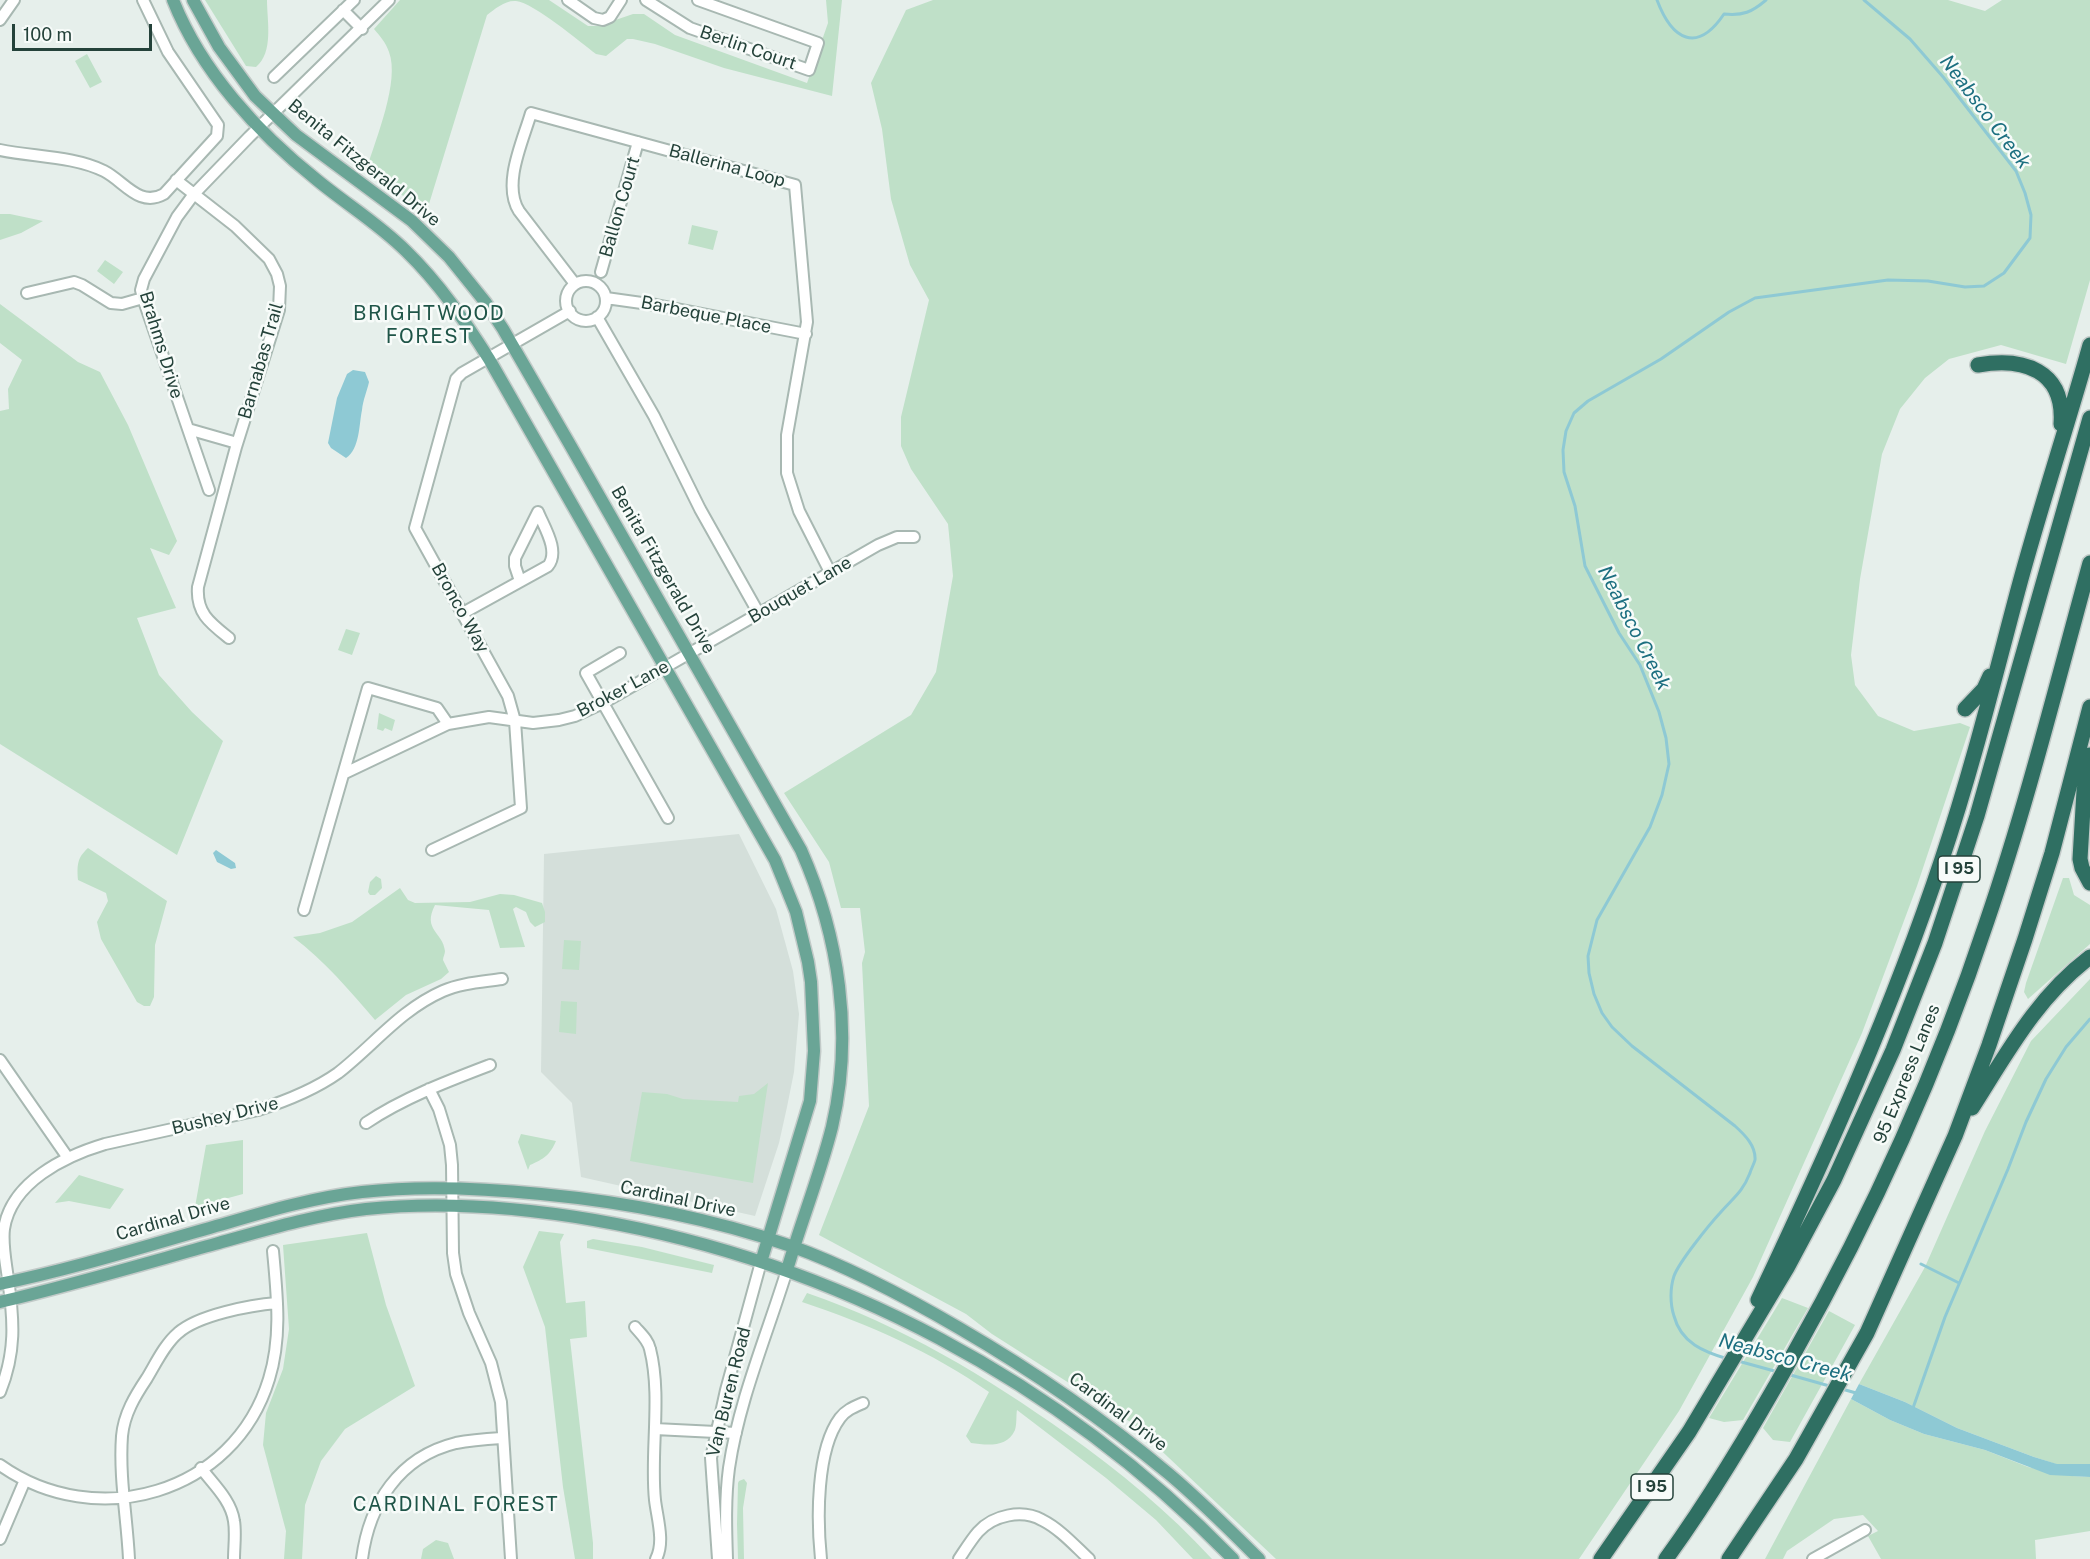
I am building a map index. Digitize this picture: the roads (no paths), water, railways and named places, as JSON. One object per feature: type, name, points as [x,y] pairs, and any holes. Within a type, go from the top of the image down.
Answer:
[{"type":"highway","points":[[1765,1297],[1892,1000],[1955,819],[2060,441],[2090,345]]},
{"type":"highway","points":[[1978,365],[2001,362],[2022,364],[2041,373],[2050,381],[2060,399],[2062,410],[2060,441]]},
{"type":"highway","name":"I 95","points":[[1601,1559],[1700,1413],[1765,1297],[1787,1268],[1851,1143],[1893,1050],[1935,943],[1977,816],[2090,418]]},
{"type":"highway","name":"95 Express Lanes","points":[[1666,1559],[1718,1483],[1757,1420],[1818,1311],[1868,1214],[1909,1123],[1947,1032],[1975,954],[2023,803],[2090,564]]},
{"type":"highway","points":[[1965,709],[1984,689],[2009,628]]},
{"type":"highway","points":[[2090,708],[2090,715]]},
{"type":"highway","points":[[1729,1559],[1808,1440],[1867,1333],[1955,1136],[2025,939],[2052,853],[2090,708]]},
{"type":"highway","points":[[2090,755],[2084,791],[2080,859],[2090,884]]},
{"type":"highway","points":[[1955,1136],[2026,1022],[2062,982],[2090,957]]},
{"type":"main road","points":[[173,0],[200,52],[220,82],[259,128],[316,180],[405,250],[445,294],[489,359],[775,860],[796,912],[808,962],[814,1019],[813,1075],[810,1101],[761,1262]]},
{"type":"main road","name":"Benita Fitzgerald Drive","points":[[193,0],[219,47],[237,73],[273,113],[312,147],[412,221],[449,257],[486,303],[513,345],[801,850],[820,898],[834,955],[842,1038],[837,1103],[826,1147],[787,1270]]},
{"type":"main road","name":"Cardinal Drive","points":[[4,1283],[320,1198],[397,1188],[452,1187],[551,1195],[632,1206],[689,1217],[794,1247],[885,1287],[930,1311],[1050,1384],[1126,1439],[1172,1476],[1259,1559]]},
{"type":"main road","name":"Cardinal Drive","points":[[5,1301],[316,1217],[394,1207],[453,1204],[538,1212],[631,1227],[671,1236],[787,1270],[872,1305],[956,1347],[1023,1387],[1104,1444],[1153,1483],[1233,1559]]},
{"type":"street","points":[[0,20],[14,0]]},
{"type":"street","points":[[0,150],[91,166],[105,171],[144,198],[158,197],[176,180],[217,136],[218,125],[168,52],[143,0]]},
{"type":"street","points":[[273,77],[354,0]]},
{"type":"street","name":"Brahms Drive","points":[[209,490],[143,298],[142,287],[147,272],[177,217],[194,194],[389,0]]},
{"type":"street","points":[[568,0],[594,18],[603,20],[610,17],[621,0]]},
{"type":"street","name":"Berlin Court","points":[[646,0],[690,28],[809,70],[818,44],[698,0]]},
{"type":"street","points":[[343,10],[362,29]]},
{"type":"street","name":"Ballerina Loop","points":[[575,284],[513,201],[512,181],[531,113],[795,185],[807,315],[806,334],[786,444],[787,473],[799,511],[830,572]]},
{"type":"street","name":"Ballon Court","points":[[601,272],[638,142]]},
{"type":"street","name":"Barnabas Trail","points":[[176,180],[235,226],[269,259],[280,286],[279,310],[237,443],[198,586],[197,596],[200,608],[208,621],[229,638]]},
{"type":"street","points":[[586,281],[597,284],[606,298],[604,309],[591,320],[581,319],[567,306],[568,294],[575,284],[586,281]]},
{"type":"street","points":[[27,293],[74,282],[111,303],[118,304],[143,298]]},
{"type":"street","name":"Barbeque Place","points":[[606,298],[656,305],[806,334]]},
{"type":"street","points":[[513,345],[570,311]]},
{"type":"street","points":[[597,317],[654,416],[699,508],[759,614]]},
{"type":"street","name":"Bronco Way","points":[[432,850],[521,808],[515,721],[504,686],[416,528],[456,379],[462,373],[513,345]]},
{"type":"street","name":"Barnabas Trail","points":[[188,429],[237,443]]},
{"type":"street","points":[[463,613],[548,566],[553,557],[552,548],[538,512],[515,558],[520,581]]},
{"type":"street","name":"Bouquet Lane","points":[[690,654],[889,540],[914,537]]},
{"type":"street","points":[[620,653],[586,673],[668,818]]},
{"type":"street","name":"Broker Lane","points":[[345,773],[448,724],[489,717],[533,723],[575,716],[603,704],[690,654]]},
{"type":"street","points":[[304,910],[368,688],[436,708],[448,724]]},
{"type":"street","name":"Bushey Drive","points":[[0,1392],[11,1359],[13,1341],[5,1301],[2,1230],[11,1208],[22,1193],[45,1171],[68,1158],[105,1144],[258,1110],[283,1102],[338,1073],[400,1016],[416,1005],[454,987],[502,980]]},
{"type":"street","points":[[0,1060],[68,1158]]},
{"type":"street","points":[[366,1124],[429,1089],[490,1065]]},
{"type":"street","points":[[429,1089],[450,1145],[453,1253],[456,1274],[461,1294],[491,1363],[497,1383],[511,1559]]},
{"type":"street","points":[[0,1465],[25,1480],[63,1495],[82,1499],[124,1499],[165,1488],[201,1468],[243,1430],[263,1395],[277,1344],[273,1251]]},
{"type":"street","name":"Van Buren Road","points":[[718,1559],[711,1458],[761,1262]]},
{"type":"street","name":"Van Buren Road","points":[[727,1559],[729,1468],[736,1433],[787,1270]]},
{"type":"street","points":[[129,1559],[121,1484],[124,1422],[133,1399],[170,1341],[178,1333],[195,1322],[251,1305],[277,1303]]},
{"type":"street","points":[[635,1327],[646,1339],[651,1350],[656,1429],[655,1493],[660,1545],[656,1559]]},
{"type":"street","points":[[821,1559],[819,1507],[826,1448],[839,1419],[852,1407],[863,1403]]},
{"type":"street","points":[[656,1429],[736,1433]]},
{"type":"street","points":[[362,1559],[373,1514],[381,1498],[401,1473],[416,1461],[445,1446],[474,1440],[503,1438]]},
{"type":"street","points":[[201,1468],[232,1511],[234,1559]]},
{"type":"street","points":[[0,1539],[25,1480]]},
{"type":"street","points":[[959,1559],[978,1531],[988,1523],[1016,1514],[1029,1515],[1042,1520],[1089,1559]]},
{"type":"street","points":[[1813,1559],[1865,1530]]},
{"type":"water","points":[[353,370],[365,372],[369,382],[356,443],[351,454],[346,458],[331,448],[328,443],[337,398],[347,374]]},
{"type":"water","points":[[216,850],[235,863],[236,868],[231,869],[217,862],[213,853]]},
{"type":"water","points":[[1859,1384],[1905,1402],[1957,1428],[2034,1457],[2057,1464],[2090,1464],[2090,1477],[2050,1475],[1985,1450],[1924,1434],[1890,1420],[1851,1399]]},
{"type":"waterway","name":"Neabsco Creek","points":[[1657,0],[1670,25],[1678,33],[1695,38],[1714,27],[1724,14],[1747,12],[1766,0]]},
{"type":"waterway","name":"Neabsco Creek","points":[[1728,1359],[1702,1349],[1682,1333],[1673,1311],[1672,1286],[1674,1276],[1688,1253],[1744,1185],[1755,1160],[1754,1150],[1735,1126],[1632,1046],[1612,1027],[1602,1013],[1589,973],[1588,956],[1597,920],[1650,827],[1662,795],[1669,764],[1666,738],[1659,712],[1640,665],[1619,633],[1585,566],[1575,506],[1564,472],[1563,450],[1566,431],[1574,413],[1588,401],[1661,359],[1729,312],[1755,298],[1888,280],[1928,281],[1965,287],[1984,286],[2004,273],[2030,238],[2031,215],[2016,171],[1944,78],[1910,39],[1864,0]]},
{"type":"waterway","points":[[1913,1408],[1945,1317],[2026,1122],[2046,1079],[2066,1047],[2090,1019]]},
{"type":"waterway","points":[[1921,1264],[1959,1283]]},
{"type":"waterway","name":"Neabsco Creek","points":[[1738,1361],[1778,1372]]},
{"type":"waterway","name":"Neabsco Creek","points":[[1787,1374],[1833,1387]]},
{"type":"waterway","name":"Neabsco Creek","points":[[1842,1389],[1856,1393]]},
{"type":"district","name":"BRIGHTWOOD FOREST","points":[[429,326]]},
{"type":"district","name":"CARDINAL FOREST","points":[[456,1505]]}]
